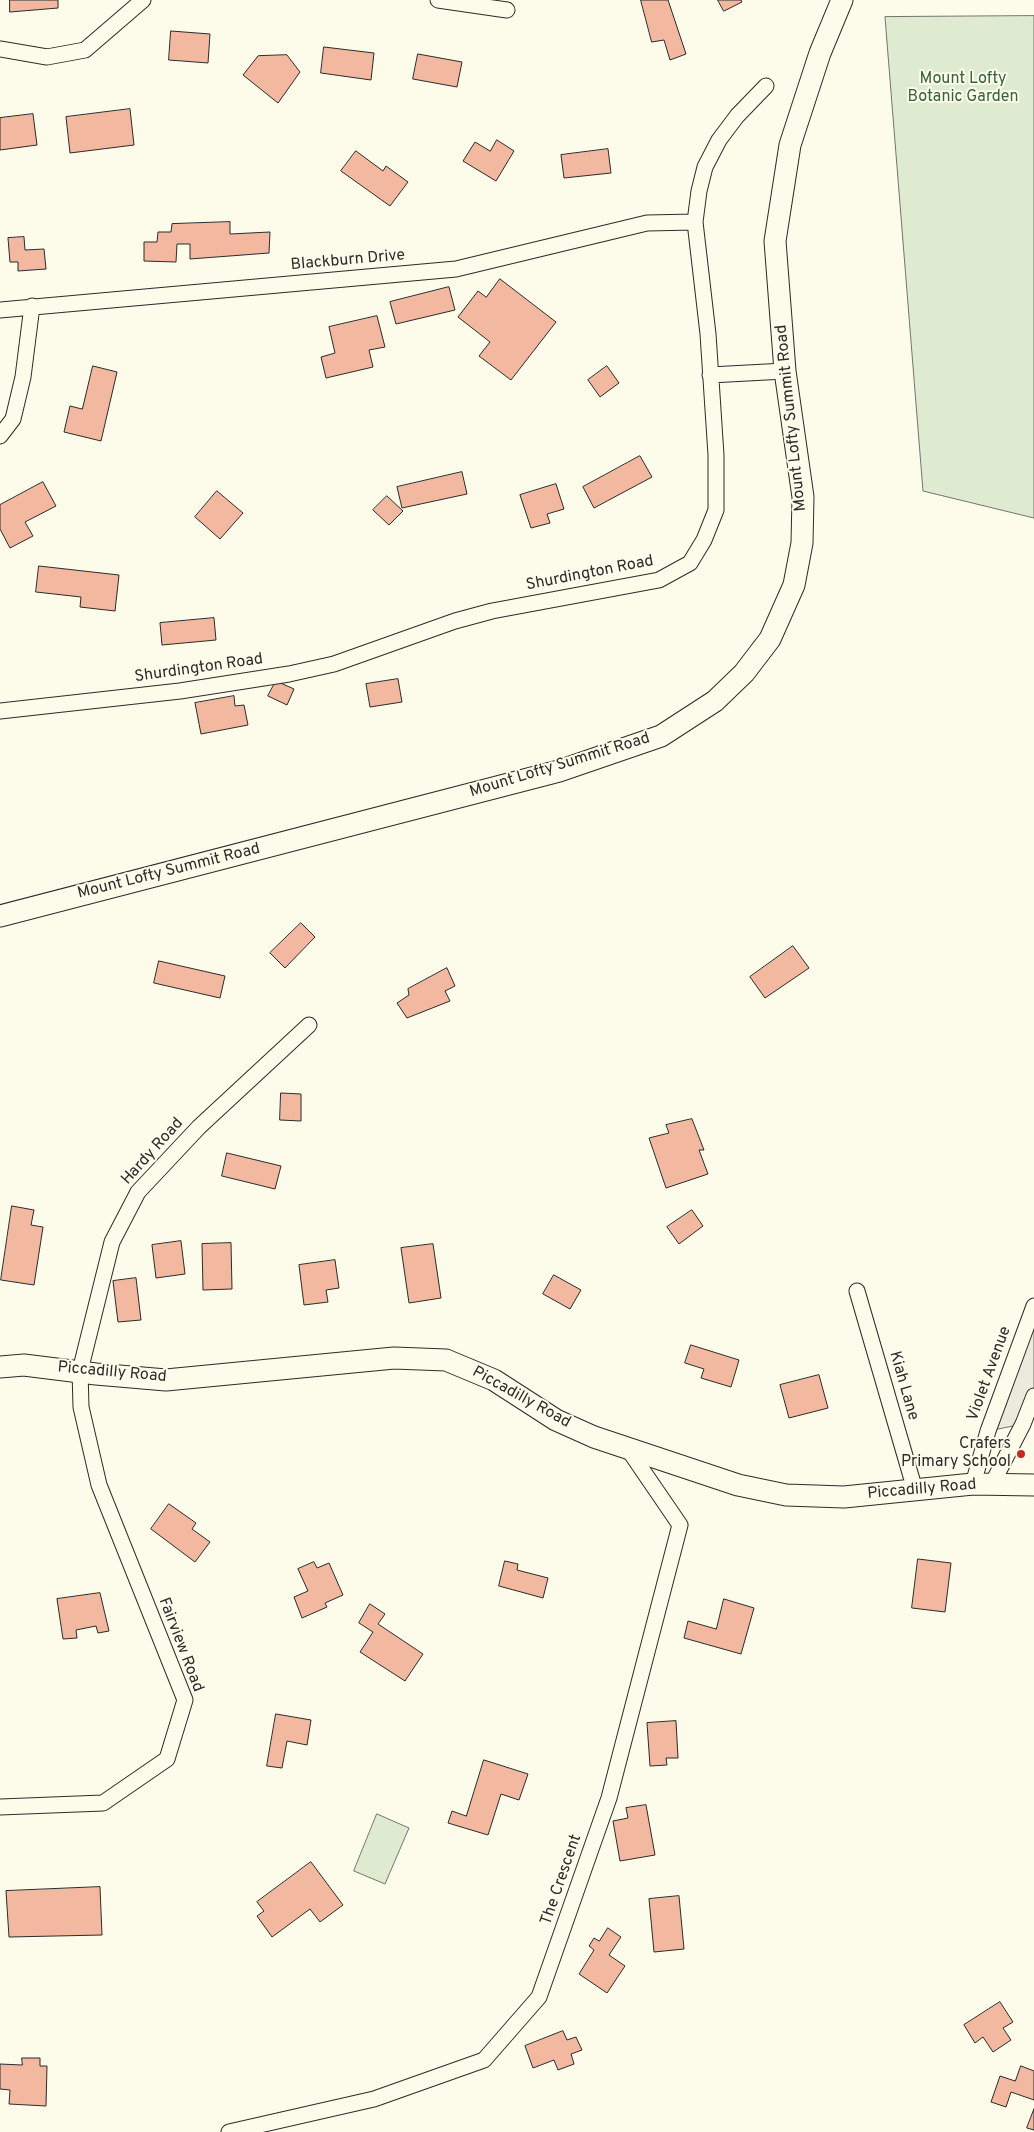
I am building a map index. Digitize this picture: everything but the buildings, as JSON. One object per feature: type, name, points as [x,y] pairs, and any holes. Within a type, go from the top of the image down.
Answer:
[{"type":"main road","name":"Mount Lofty Summit Road","points":[[0,916],[559,770],[662,736],[714,701],[744,673],[770,639],[794,585],[802,544],[803,497],[785,371],[775,241],[790,145],[820,52],[842,0]]},
{"type":"main road","name":"Piccadilly Road","points":[[0,1367],[24,1364],[166,1380],[394,1358],[446,1360],[494,1380],[556,1420],[594,1438],[738,1485],[786,1495],[844,1497],[983,1484],[1034,1485]]},
{"type":"street","points":[[0,49],[47,57],[85,50],[143,0]]},
{"type":"street","points":[[438,0],[507,10]]},
{"type":"street","name":"Shurdington Road","points":[[0,711],[180,691],[289,674],[334,664],[492,611],[659,580],[690,563],[704,540],[716,510],[716,454],[695,222],[705,167],[719,140],[737,116],[766,86]]},
{"type":"street","name":"Blackburn Drive","points":[[0,310],[456,269],[647,223],[695,222]]},
{"type":"street","points":[[0,436],[13,419],[23,377],[32,306]]},
{"type":"street","points":[[710,375],[785,371]]},
{"type":"street","name":"Hardy Road","points":[[80,1371],[112,1242],[138,1192],[199,1127],[309,1025]]},
{"type":"street","name":"Kiah Lane","points":[[857,1291],[916,1490]]},
{"type":"street","name":"Violet Avenue","points":[[983,1484],[988,1431],[1034,1306]]},
{"type":"street","name":"Fairview Road","points":[[0,1807],[103,1803],[167,1759],[185,1700],[98,1485],[81,1407],[80,1371]]},
{"type":"street","points":[[983,1484],[1023,1424],[1034,1396]]},
{"type":"street","name":"The Crescent","points":[[229,2132],[374,2099],[484,2060],[539,1997],[609,1798],[680,1525],[628,1448]]},
{"type":"green space","name":"Mount Lofty Botanic Garden","points":[[1034,16],[1034,518],[923,491],[885,17]]},
{"type":"green space","points":[[377,1814],[409,1828],[385,1884],[354,1871]]},
{"type":"shaded area","points":[[1034,1306],[1034,1396],[1023,1424],[988,1431]]},
{"type":"place","name":"Crafers Primary School","points":[[1021,1454]]}]
